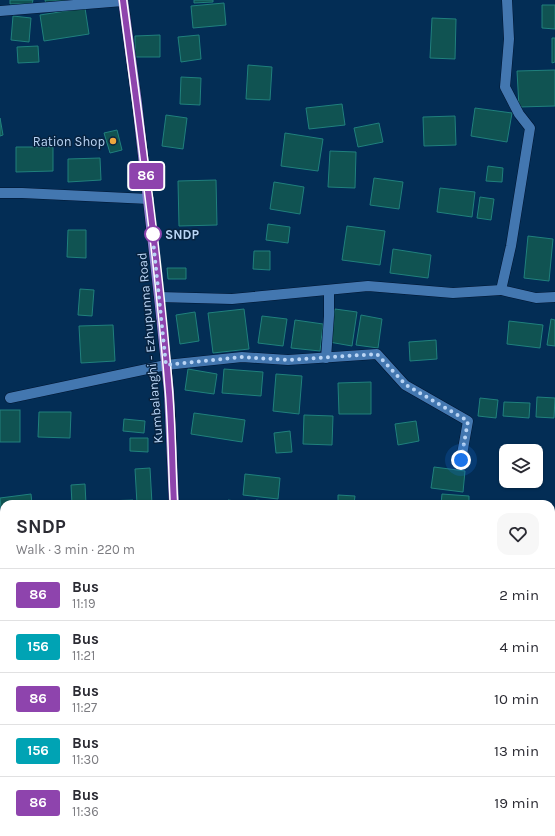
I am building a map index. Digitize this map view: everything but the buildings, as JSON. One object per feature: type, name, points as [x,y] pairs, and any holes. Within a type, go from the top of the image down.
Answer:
[{"type":"main road","name":"Kumbalanghi - Ezhupunna Road","points":[[123,0],[149,199],[169,392],[174,500]]},
{"type":"street","points":[[0,11],[123,0]]},
{"type":"street","points":[[502,290],[511,246],[530,128],[519,114],[505,87],[509,39],[506,0]]},
{"type":"street","points":[[0,193],[22,192],[149,199]]},
{"type":"street","points":[[159,297],[232,299],[368,286],[453,293],[502,290],[536,298],[555,297]]},
{"type":"street","points":[[326,358],[329,290]]},
{"type":"street","points":[[10,398],[166,365],[242,357],[288,360],[377,354],[406,385],[468,421],[461,460]]},
{"type":"bus line","name":"86","points":[[123,0],[139,117],[169,392],[174,500]]},
{"type":"place","name":"Ration Shop","points":[[113,141]]},
{"type":"place","name":"SNDP","points":[[153,234]]},
{"type":"route","points":[[153,234],[152,230],[166,365],[242,357],[288,360],[377,354],[406,385],[468,421],[461,460]]}]
